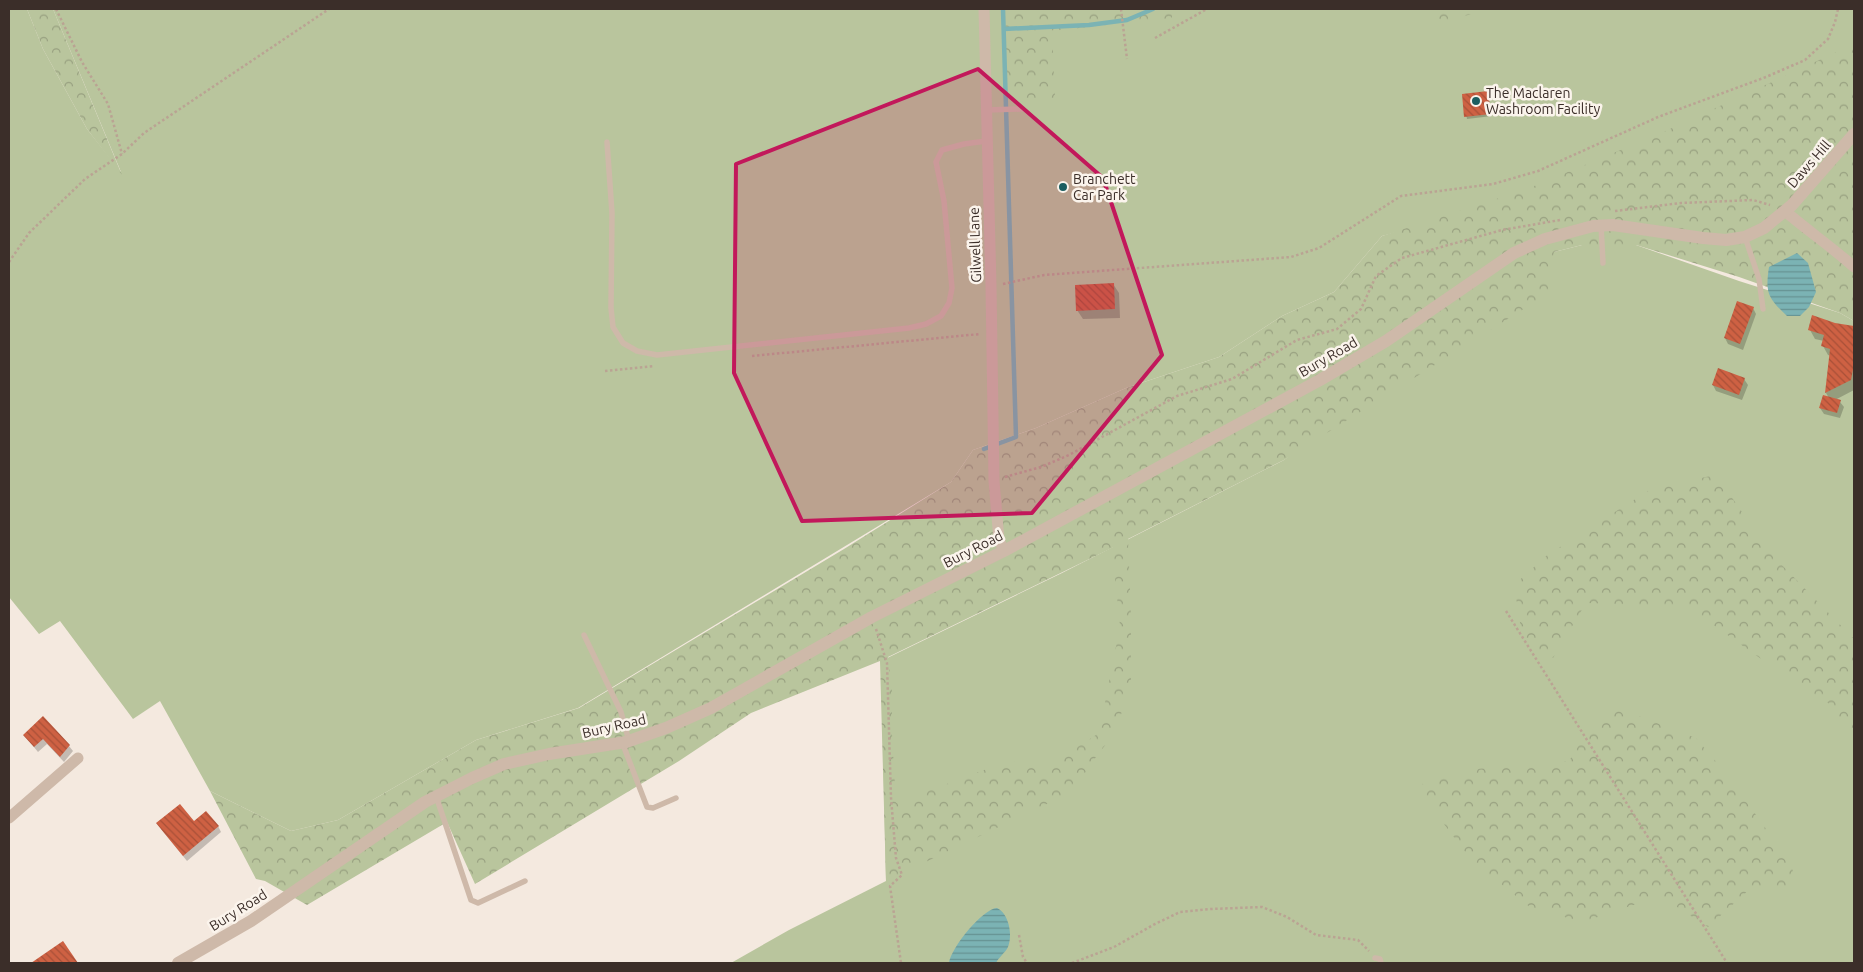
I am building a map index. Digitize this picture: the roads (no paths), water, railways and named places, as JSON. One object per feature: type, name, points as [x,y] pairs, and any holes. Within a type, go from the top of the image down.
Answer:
[{"type":"street","name":"Gilwell Lane","points":[[984,9],[994,481],[999,540],[1004,551]]},
{"type":"street","name":"Daws Hill","points":[[1785,211],[1810,186],[1854,134]]},
{"type":"street","name":"Bury Road","points":[[178,963],[251,921],[436,796],[504,764],[626,741],[666,728],[711,708],[872,617],[1004,551],[1320,380],[1386,341],[1514,254],[1545,239],[1601,225],[1631,226],[1726,240],[1745,237],[1764,228],[1785,211]]},
{"type":"street","points":[[1785,211],[1807,230],[1827,243],[1854,267]]},
{"type":"street","points":[[9,818],[78,758]]},
{"type":"lane","points":[[986,110],[1022,109]]},
{"type":"lane","points":[[607,142],[612,213],[610,308],[613,328],[623,343],[637,351],[657,355],[909,328],[926,324],[940,316],[949,303],[952,288],[945,210],[936,162],[942,150],[986,141]]},
{"type":"lane","points":[[1601,225],[1603,262]]},
{"type":"lane","points":[[1745,237],[1759,279],[1763,309]]},
{"type":"lane","points":[[584,635],[621,712],[626,741],[647,806],[653,808],[676,798]]},
{"type":"lane","points":[[436,796],[471,900],[478,903],[525,881]]},
{"type":"lane","points":[[1376,958],[1380,959],[1381,963]]},
{"type":"water","points":[[1797,253],[1808,263],[1816,292],[1809,307],[1800,316],[1787,316],[1769,294],[1767,283],[1769,267]]},
{"type":"water","points":[[997,908],[1007,920],[1010,937],[1008,947],[996,963],[949,963],[955,948],[968,930],[983,915]]},
{"type":"waterway","points":[[984,449],[1016,437],[1003,9]]},
{"type":"waterway","points":[[1004,29],[1089,25],[1127,20],[1153,9]]},
{"type":"place","name":"The Maclaren Washroom Facility","points":[[1476,101]]},
{"type":"place","name":"Branchett Car Park","points":[[1063,187]]}]
